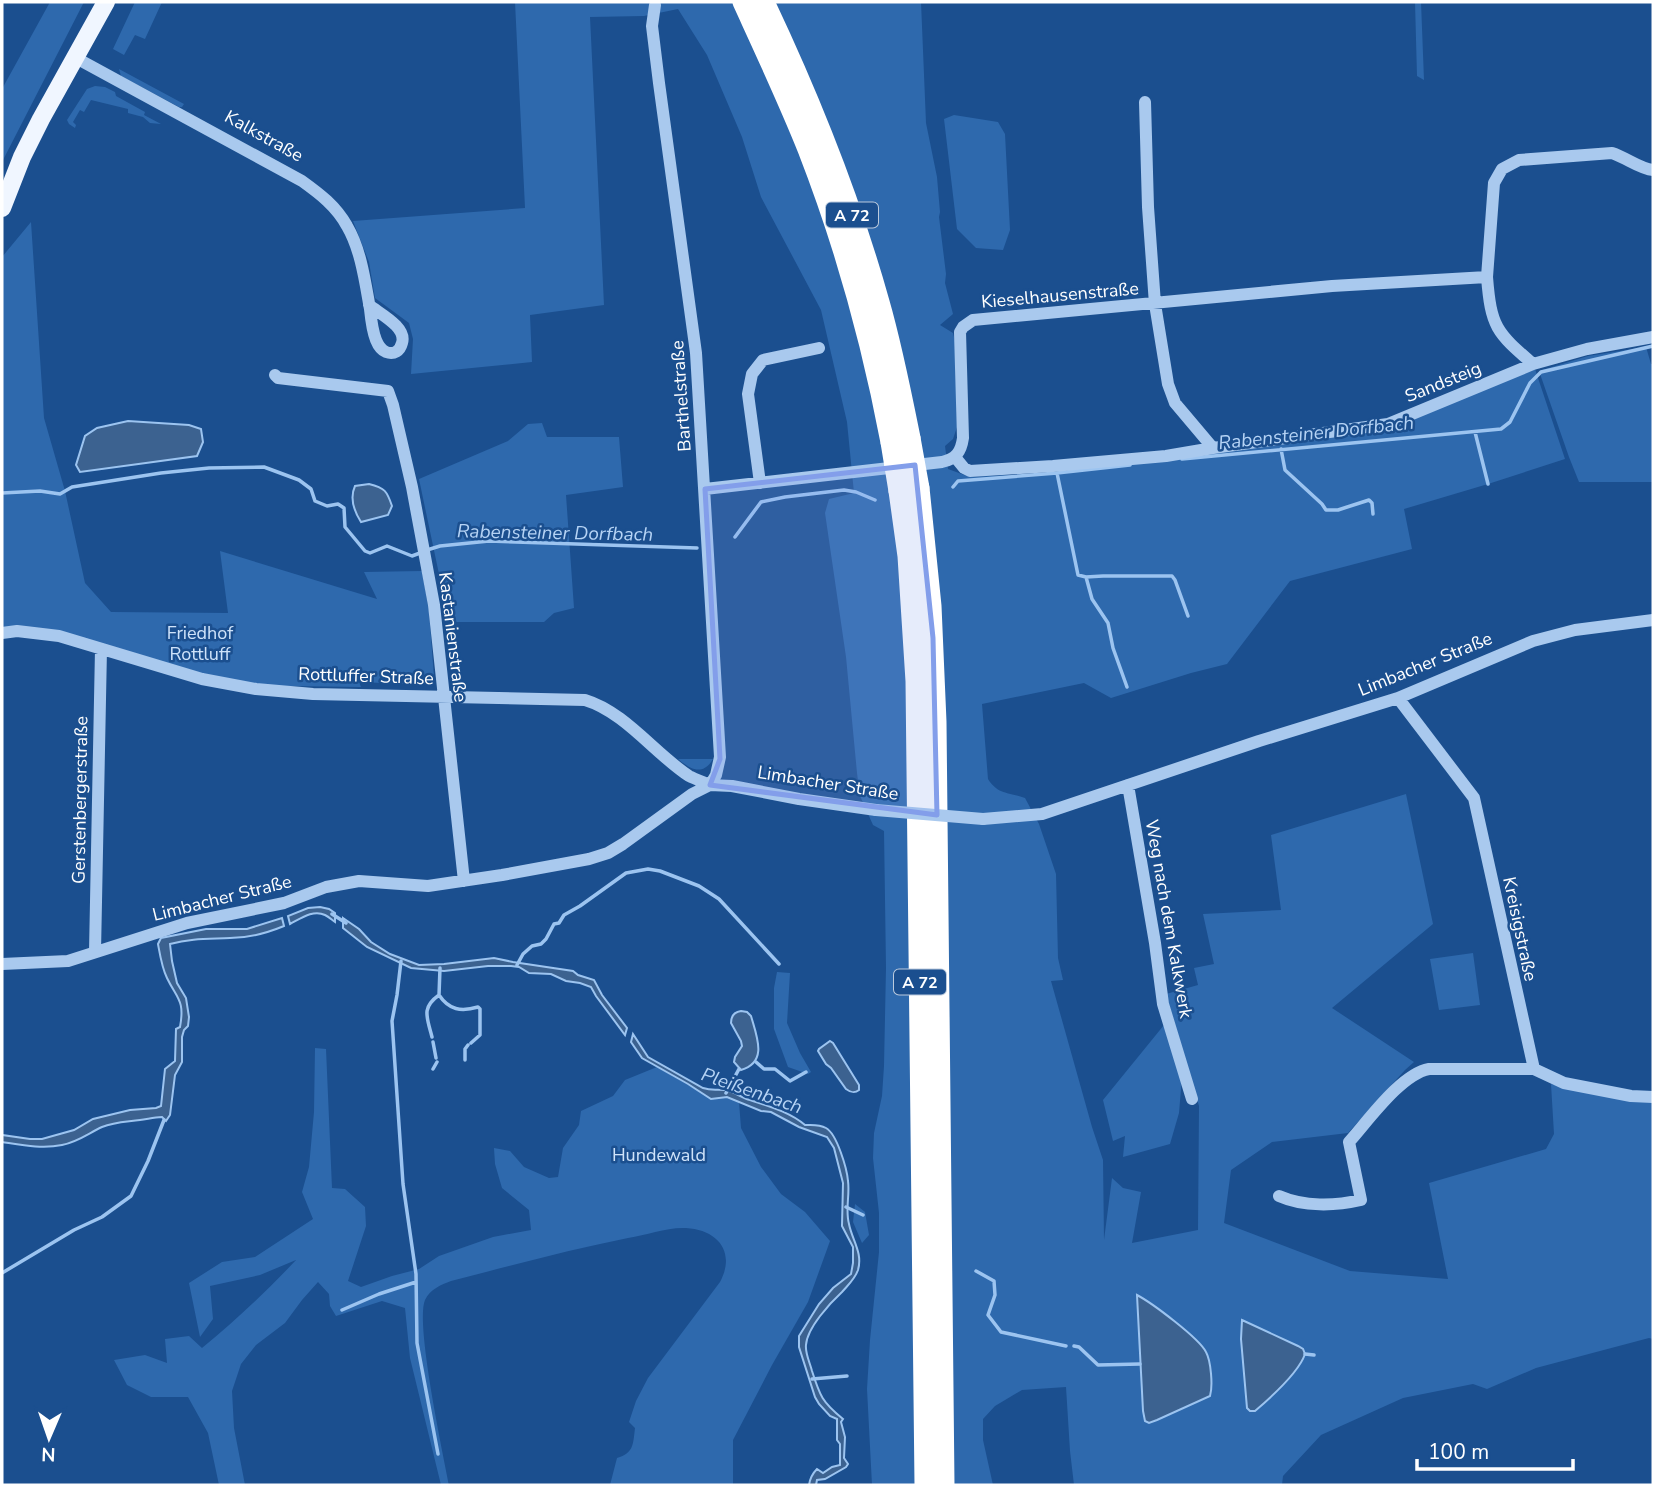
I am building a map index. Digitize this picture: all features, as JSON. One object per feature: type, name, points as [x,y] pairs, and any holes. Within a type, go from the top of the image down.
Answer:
[{"type":"highway","name":"A 72","points":[[743,2],[786,98],[829,205],[845,252],[881,390],[901,440]]},
{"type":"highway","name":"A 72","points":[[764,2],[805,92],[846,197],[879,303],[893,358],[901,440],[931,606],[936,722],[944,1485]]},
{"type":"highway","name":"A 72","points":[[909,490],[908,556],[916,681],[925,1485]]},
{"type":"main road","points":[[2,208],[41,119],[106,2]]},
{"type":"street","name":"Barthelstraße","points":[[655,5],[652,26],[657,72],[696,353],[720,757],[716,775],[710,785]]},
{"type":"street","name":"Kalkstraße","points":[[76,58],[302,181],[330,201],[353,238],[369,305]]},
{"type":"street","name":"Kieselhausenstraße","points":[[1145,102],[1148,207],[1156,304],[1168,384],[1175,403],[1213,448]]},
{"type":"street","points":[[1533,364],[1508,343],[1495,324],[1489,302],[1487,277],[1494,183],[1502,169],[1519,160],[1612,153],[1647,170],[1653,170]]},
{"type":"street","name":"Kieselhausenstraße","points":[[955,457],[960,451],[963,438],[960,340],[963,327],[973,320],[1332,286],[1487,277]]},
{"type":"street","name":"Sandsteig","points":[[955,457],[964,468],[981,472],[1154,457],[1388,424],[1533,364],[1587,349],[1653,337]]},
{"type":"street","points":[[760,483],[748,394],[752,374],[763,360],[819,348]]},
{"type":"street","name":"Kastanienstraße","points":[[275,375],[278,379],[388,391],[412,487],[433,605],[464,881]]},
{"type":"street","points":[[705,489],[942,462],[955,457]]},
{"type":"street","name":"Limbacher Straße","points":[[2,964],[68,961],[187,923],[284,903],[326,887],[359,881],[428,886],[589,859],[608,853],[692,794],[710,785],[732,786],[876,810],[983,819],[1042,814],[1259,741],[1398,698],[1533,641],[1575,630],[1653,620]]},
{"type":"street","name":"Rottluffer Straße","points":[[2,633],[39,632],[59,636],[202,679],[256,689],[313,694],[585,700],[620,720],[690,776],[710,785]]},
{"type":"street","name":"Gerstenbergerstraße","points":[[95,952],[100,649]]},
{"type":"street","name":"Kreisigstraße","points":[[1398,698],[1474,798],[1534,1069]]},
{"type":"street","name":"Weg nach dem Kalkwerk","points":[[1128,785],[1163,1004],[1192,1099]]},
{"type":"street","points":[[1279,1196],[1289,1200],[1340,1205],[1361,1200],[1349,1142],[1388,1098],[1420,1070],[1534,1069],[1564,1083],[1631,1096],[1653,1097]]},
{"type":"highlighted area","points":[[915,465],[933,638],[937,815],[710,785],[720,759],[705,489]]},
{"type":"green space","points":[[50,2],[84,2],[2,162],[2,89]]},
{"type":"green space","points":[[135,2],[162,2],[145,39],[135,35],[124,55],[113,49]]},
{"type":"green space","points":[[515,2],[921,2],[926,123],[937,177],[945,283],[953,314],[940,325],[953,333],[955,341],[957,427],[953,439],[945,446],[948,469],[970,477],[1057,473],[1393,425],[1535,369],[1565,459],[1404,509],[1412,549],[1290,581],[1227,664],[1111,698],[1084,683],[982,704],[988,779],[1000,790],[1025,798],[1039,824],[1056,874],[1058,958],[1063,980],[1051,981],[1103,1160],[1104,1240],[1112,1178],[1123,1188],[1141,1192],[1132,1243],[1198,1230],[1199,1106],[1166,994],[1198,985],[1194,968],[1214,964],[1203,914],[1281,910],[1271,835],[1406,794],[1433,924],[1332,1008],[1414,1062],[1348,1133],[1272,1142],[1231,1170],[1224,1223],[1350,1271],[1448,1279],[1429,1183],[1546,1149],[1554,1134],[1551,1084],[1653,1100],[1653,1339],[1536,1368],[1487,1389],[1473,1384],[1403,1398],[1321,1435],[1283,1476],[1282,1485],[1074,1485],[1066,1387],[1022,1390],[995,1406],[983,1419],[983,1440],[993,1485],[872,1485],[867,1389],[879,1252],[879,1213],[873,1158],[884,1066],[884,831],[873,825],[860,796],[846,657],[825,513],[829,499],[854,493],[847,422],[821,310],[761,197],[742,137],[707,55],[678,9],[644,16],[590,17],[604,305],[530,315],[532,362],[411,374],[413,339],[409,323],[375,298],[369,262],[353,221],[525,208]]},
{"type":"green space","points":[[1415,2],[1421,2],[1424,80],[1417,76]]},
{"type":"green space","points":[[119,69],[184,104],[179,107],[121,76]]},
{"type":"green space","points":[[95,86],[115,92],[116,96],[161,124],[150,123],[143,117],[128,113],[128,109],[91,100],[84,112],[80,110],[73,122],[75,128],[67,120],[87,89]]},
{"type":"green space","points":[[954,115],[998,122],[1005,134],[1010,230],[1003,250],[976,248],[957,229],[944,119]]},
{"type":"green space","name":"Friedhof Rottluff","points":[[31,222],[44,418],[65,491],[85,583],[111,612],[228,613],[220,551],[377,599],[364,572],[422,571],[429,611],[434,677],[429,685],[359,682],[361,687],[287,686],[254,691],[41,629],[2,628],[2,257]]},
{"type":"green space","points":[[1646,347],[1653,364],[1653,482],[1579,482],[1539,371],[1588,356]]},
{"type":"green space","points":[[542,423],[547,437],[619,437],[623,487],[566,495],[574,608],[554,613],[544,622],[444,622],[439,574],[419,479],[508,441],[528,424]]},
{"type":"green space","points":[[678,759],[713,759],[705,768],[697,770]]},
{"type":"green space","points":[[1473,953],[1480,1005],[1439,1010],[1430,959]]},
{"type":"green space","points":[[777,972],[790,973],[787,1023],[811,1072],[808,1074],[788,1067],[774,1029],[774,988]]},
{"type":"green space","points":[[1164,1025],[1182,1077],[1179,1113],[1170,1144],[1123,1157],[1125,1136],[1113,1141],[1103,1100]]},
{"type":"green space","name":"Hundewald","points":[[315,1048],[326,1049],[332,1188],[345,1189],[365,1207],[366,1226],[348,1281],[361,1287],[419,1269],[439,1256],[493,1237],[531,1230],[529,1210],[502,1188],[495,1164],[494,1148],[510,1151],[524,1167],[549,1178],[558,1177],[563,1148],[579,1125],[581,1111],[613,1096],[625,1080],[657,1067],[700,1092],[739,1102],[741,1128],[761,1167],[781,1194],[805,1212],[830,1241],[808,1302],[733,1440],[733,1485],[610,1485],[617,1458],[632,1447],[635,1428],[629,1422],[648,1378],[720,1282],[724,1271],[725,1252],[715,1238],[697,1230],[679,1228],[539,1258],[451,1281],[430,1293],[425,1300],[423,1313],[424,1334],[449,1485],[441,1485],[410,1358],[405,1308],[382,1301],[336,1316],[330,1306],[329,1294],[318,1282],[285,1323],[256,1345],[241,1364],[232,1391],[234,1428],[245,1485],[219,1485],[208,1433],[188,1397],[151,1397],[127,1385],[114,1360],[145,1355],[167,1363],[165,1339],[189,1336],[202,1348],[250,1306],[296,1260],[260,1275],[210,1286],[213,1319],[200,1337],[189,1283],[222,1262],[255,1257],[313,1219],[302,1192],[309,1167],[314,1112]]},
{"type":"green space","points":[[855,1204],[865,1212],[869,1235],[862,1243],[853,1222]]},
{"type":"shaded area","points":[[128,421],[189,425],[201,429],[203,442],[197,456],[80,472],[76,465],[85,436],[97,428]]},
{"type":"shaded area","points":[[369,484],[385,491],[392,506],[388,515],[361,522],[353,505],[353,491],[355,486]]},
{"type":"shaded area","points":[[320,907],[335,913],[335,922],[316,913],[290,924],[288,916],[308,908]]},
{"type":"shaded area","points":[[282,918],[284,926],[258,935],[170,944],[177,983],[186,998],[189,1017],[182,1037],[182,1062],[175,1075],[170,1115],[166,1121],[159,1117],[112,1124],[62,1145],[32,1146],[2,1142],[2,1135],[42,1139],[74,1130],[93,1119],[161,1106],[165,1069],[175,1061],[176,1029],[180,1027],[181,1011],[179,1000],[162,966],[158,944],[161,938],[206,929],[247,929]]},
{"type":"shaded area","points":[[343,918],[390,954],[419,965],[494,958],[573,971],[594,980],[627,1028],[625,1035],[591,987],[551,974],[529,973],[511,966],[444,971],[411,968],[367,947],[343,928]]},
{"type":"shaded area","points":[[741,1011],[751,1016],[758,1055],[755,1061],[741,1070],[734,1062],[742,1046],[741,1041],[731,1023],[733,1015]]},
{"type":"shaded area","points":[[633,1034],[648,1057],[703,1088],[728,1091],[786,1113],[805,1125],[823,1127],[838,1144],[847,1176],[848,1219],[859,1264],[853,1279],[815,1324],[807,1338],[806,1348],[820,1393],[830,1408],[843,1419],[844,1458],[848,1464],[825,1479],[817,1480],[816,1485],[809,1485],[811,1476],[817,1469],[823,1473],[840,1465],[840,1444],[837,1440],[837,1419],[830,1416],[815,1397],[799,1347],[799,1336],[819,1304],[851,1274],[853,1263],[853,1247],[842,1226],[843,1183],[834,1148],[827,1137],[799,1127],[771,1112],[761,1111],[727,1097],[711,1099],[642,1058],[631,1042]]},
{"type":"shaded area","points":[[830,1041],[859,1085],[859,1090],[852,1092],[846,1089],[818,1051]]},
{"type":"shaded area","points":[[1137,1295],[1174,1321],[1202,1346],[1208,1356],[1211,1374],[1210,1396],[1149,1423],[1145,1421],[1143,1411]]},
{"type":"shaded area","points":[[1242,1320],[1298,1346],[1305,1354],[1290,1377],[1255,1411],[1247,1408]]},
{"type":"waterway","name":"Rabensteiner Dorfbach","points":[[1182,459],[1501,429],[1510,422],[1530,383],[1541,372],[1653,346]]},
{"type":"waterway","points":[[1475,432],[1488,484]]},
{"type":"waterway","points":[[1281,449],[1285,470],[1326,510],[1338,510],[1369,500],[1373,514]]},
{"type":"waterway","name":"Rabensteiner Dorfbach","points":[[953,487],[958,481],[1130,465]]},
{"type":"waterway","name":"Rabensteiner Dorfbach","points":[[2,493],[40,491],[60,494],[72,487],[161,473],[209,468],[264,467],[299,480],[311,489],[315,501],[327,506],[338,504],[344,508],[345,527],[365,551],[370,553],[387,546],[412,556],[420,553]]},
{"type":"waterway","points":[[1057,473],[1078,575],[1172,576],[1188,616]]},
{"type":"waterway","name":"Rabensteiner Dorfbach","points":[[735,537],[761,502],[844,490],[875,500]]},
{"type":"waterway","name":"Rabensteiner Dorfbach","points":[[427,550],[489,541],[697,548]]},
{"type":"waterway","points":[[1086,577],[1092,599],[1108,623],[1113,648],[1127,687]]},
{"type":"waterway","points":[[517,965],[523,954],[546,939],[554,924],[559,923],[564,915],[626,873],[648,869],[699,886],[719,899],[779,964]]},
{"type":"waterway","name":"Pleißenbach","points":[[332,914],[346,923]]},
{"type":"waterway","points":[[401,961],[392,1021],[403,1184],[416,1274],[417,1343],[438,1454]]},
{"type":"waterway","points":[[432,1037],[427,1013],[430,1004],[439,995],[440,968]]},
{"type":"waterway","points":[[439,995],[456,1009],[480,1009],[480,1035],[471,1043]]},
{"type":"waterway","points":[[433,1042],[436,1058]]},
{"type":"waterway","points":[[465,1060],[465,1049],[468,1045]]},
{"type":"waterway","points":[[433,1069],[437,1062]]},
{"type":"waterway","points":[[756,1062],[764,1069],[775,1069],[790,1081],[806,1072]]},
{"type":"waterway","points":[[726,1093],[739,1069]]},
{"type":"waterway","points":[[2,1273],[74,1230],[102,1217],[131,1196],[164,1120]]},
{"type":"waterway","points":[[846,1207],[863,1215]]},
{"type":"waterway","points":[[976,1271],[994,1281],[995,1295],[988,1315],[1001,1332],[1066,1346]]},
{"type":"waterway","points":[[342,1310],[416,1282]]},
{"type":"waterway","points":[[1074,1346],[1079,1347],[1098,1365],[1140,1364]]},
{"type":"waterway","points":[[1305,1354],[1314,1355]]},
{"type":"waterway","points":[[812,1379],[847,1376]]}]
